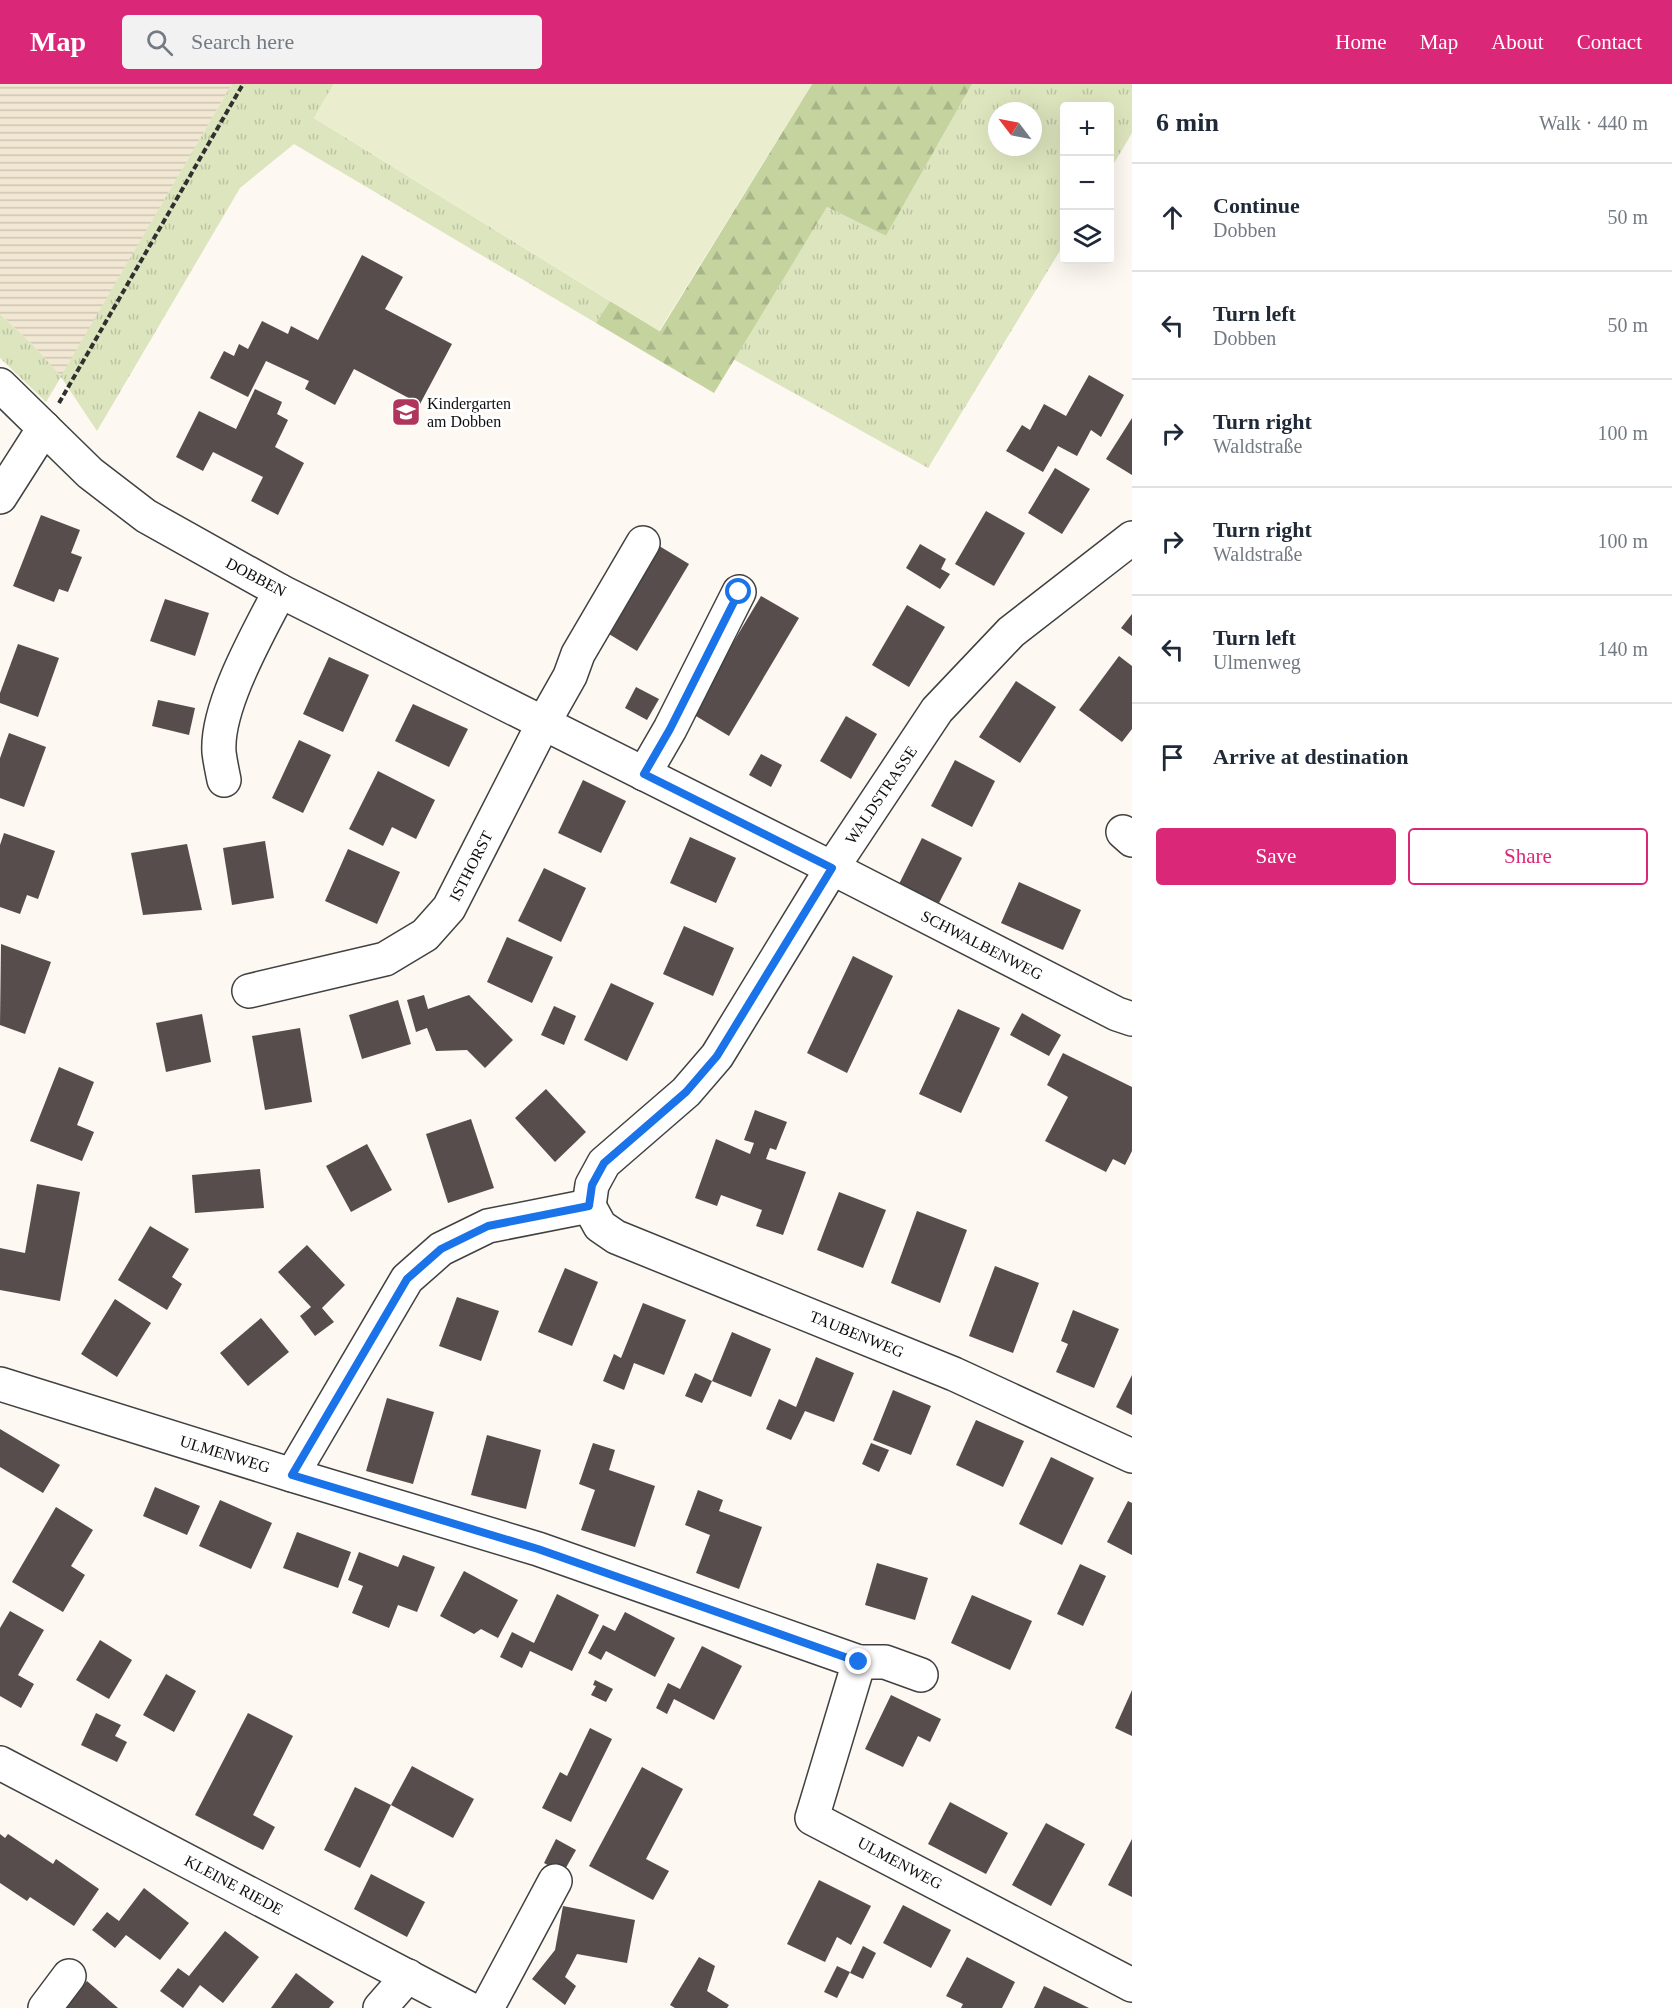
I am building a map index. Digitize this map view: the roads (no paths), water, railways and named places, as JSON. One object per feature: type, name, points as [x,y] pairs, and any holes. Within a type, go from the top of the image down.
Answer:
[{"type":"street","name":"DOBBEN","points":[[0,385],[90,472],[146,516],[280,591],[832,868]]},
{"type":"street","points":[[0,497],[44,428]]},
{"type":"street","name":"WALDSTRASSE","points":[[589,1206],[592,1185],[604,1163],[686,1092],[717,1056],[832,868],[938,710],[1011,632],[1132,538]]},
{"type":"street","points":[[544,722],[570,676],[578,654],[643,543]]},
{"type":"street","points":[[224,780],[219,750],[223,716],[240,671],[280,591]]},
{"type":"street","points":[[644,774],[670,729],[739,592]]},
{"type":"street","name":"ISTHORST","points":[[249,991],[385,959],[425,935],[449,908],[544,722]]},
{"type":"street","name":"SCHWALBENWEG","points":[[832,868],[1117,1014],[1132,1019]]},
{"type":"street","points":[[292,1475],[407,1279],[441,1249],[488,1226],[589,1206]]},
{"type":"street","name":"TAUBENWEG","points":[[589,1206],[600,1226],[616,1237],[954,1374],[1132,1456]]},
{"type":"street","name":"ULMENWEG","points":[[0,1384],[538,1549],[859,1662],[885,1662],[921,1675]]},
{"type":"street","name":"ULMENWEG","points":[[859,1662],[812,1818],[1132,1987]]},
{"type":"street","name":"KLEINE RIEDE","points":[[0,1763],[468,2008]]},
{"type":"street","points":[[487,2008],[555,1881]]},
{"type":"street","points":[[45,2008],[69,1976]]},
{"type":"street","points":[[380,2008],[408,1976]]},
{"type":"street","points":[[1122,2008],[1132,1987]]},
{"type":"place","name":"Kindergarten am Dobben","points":[[406,412]]}]
